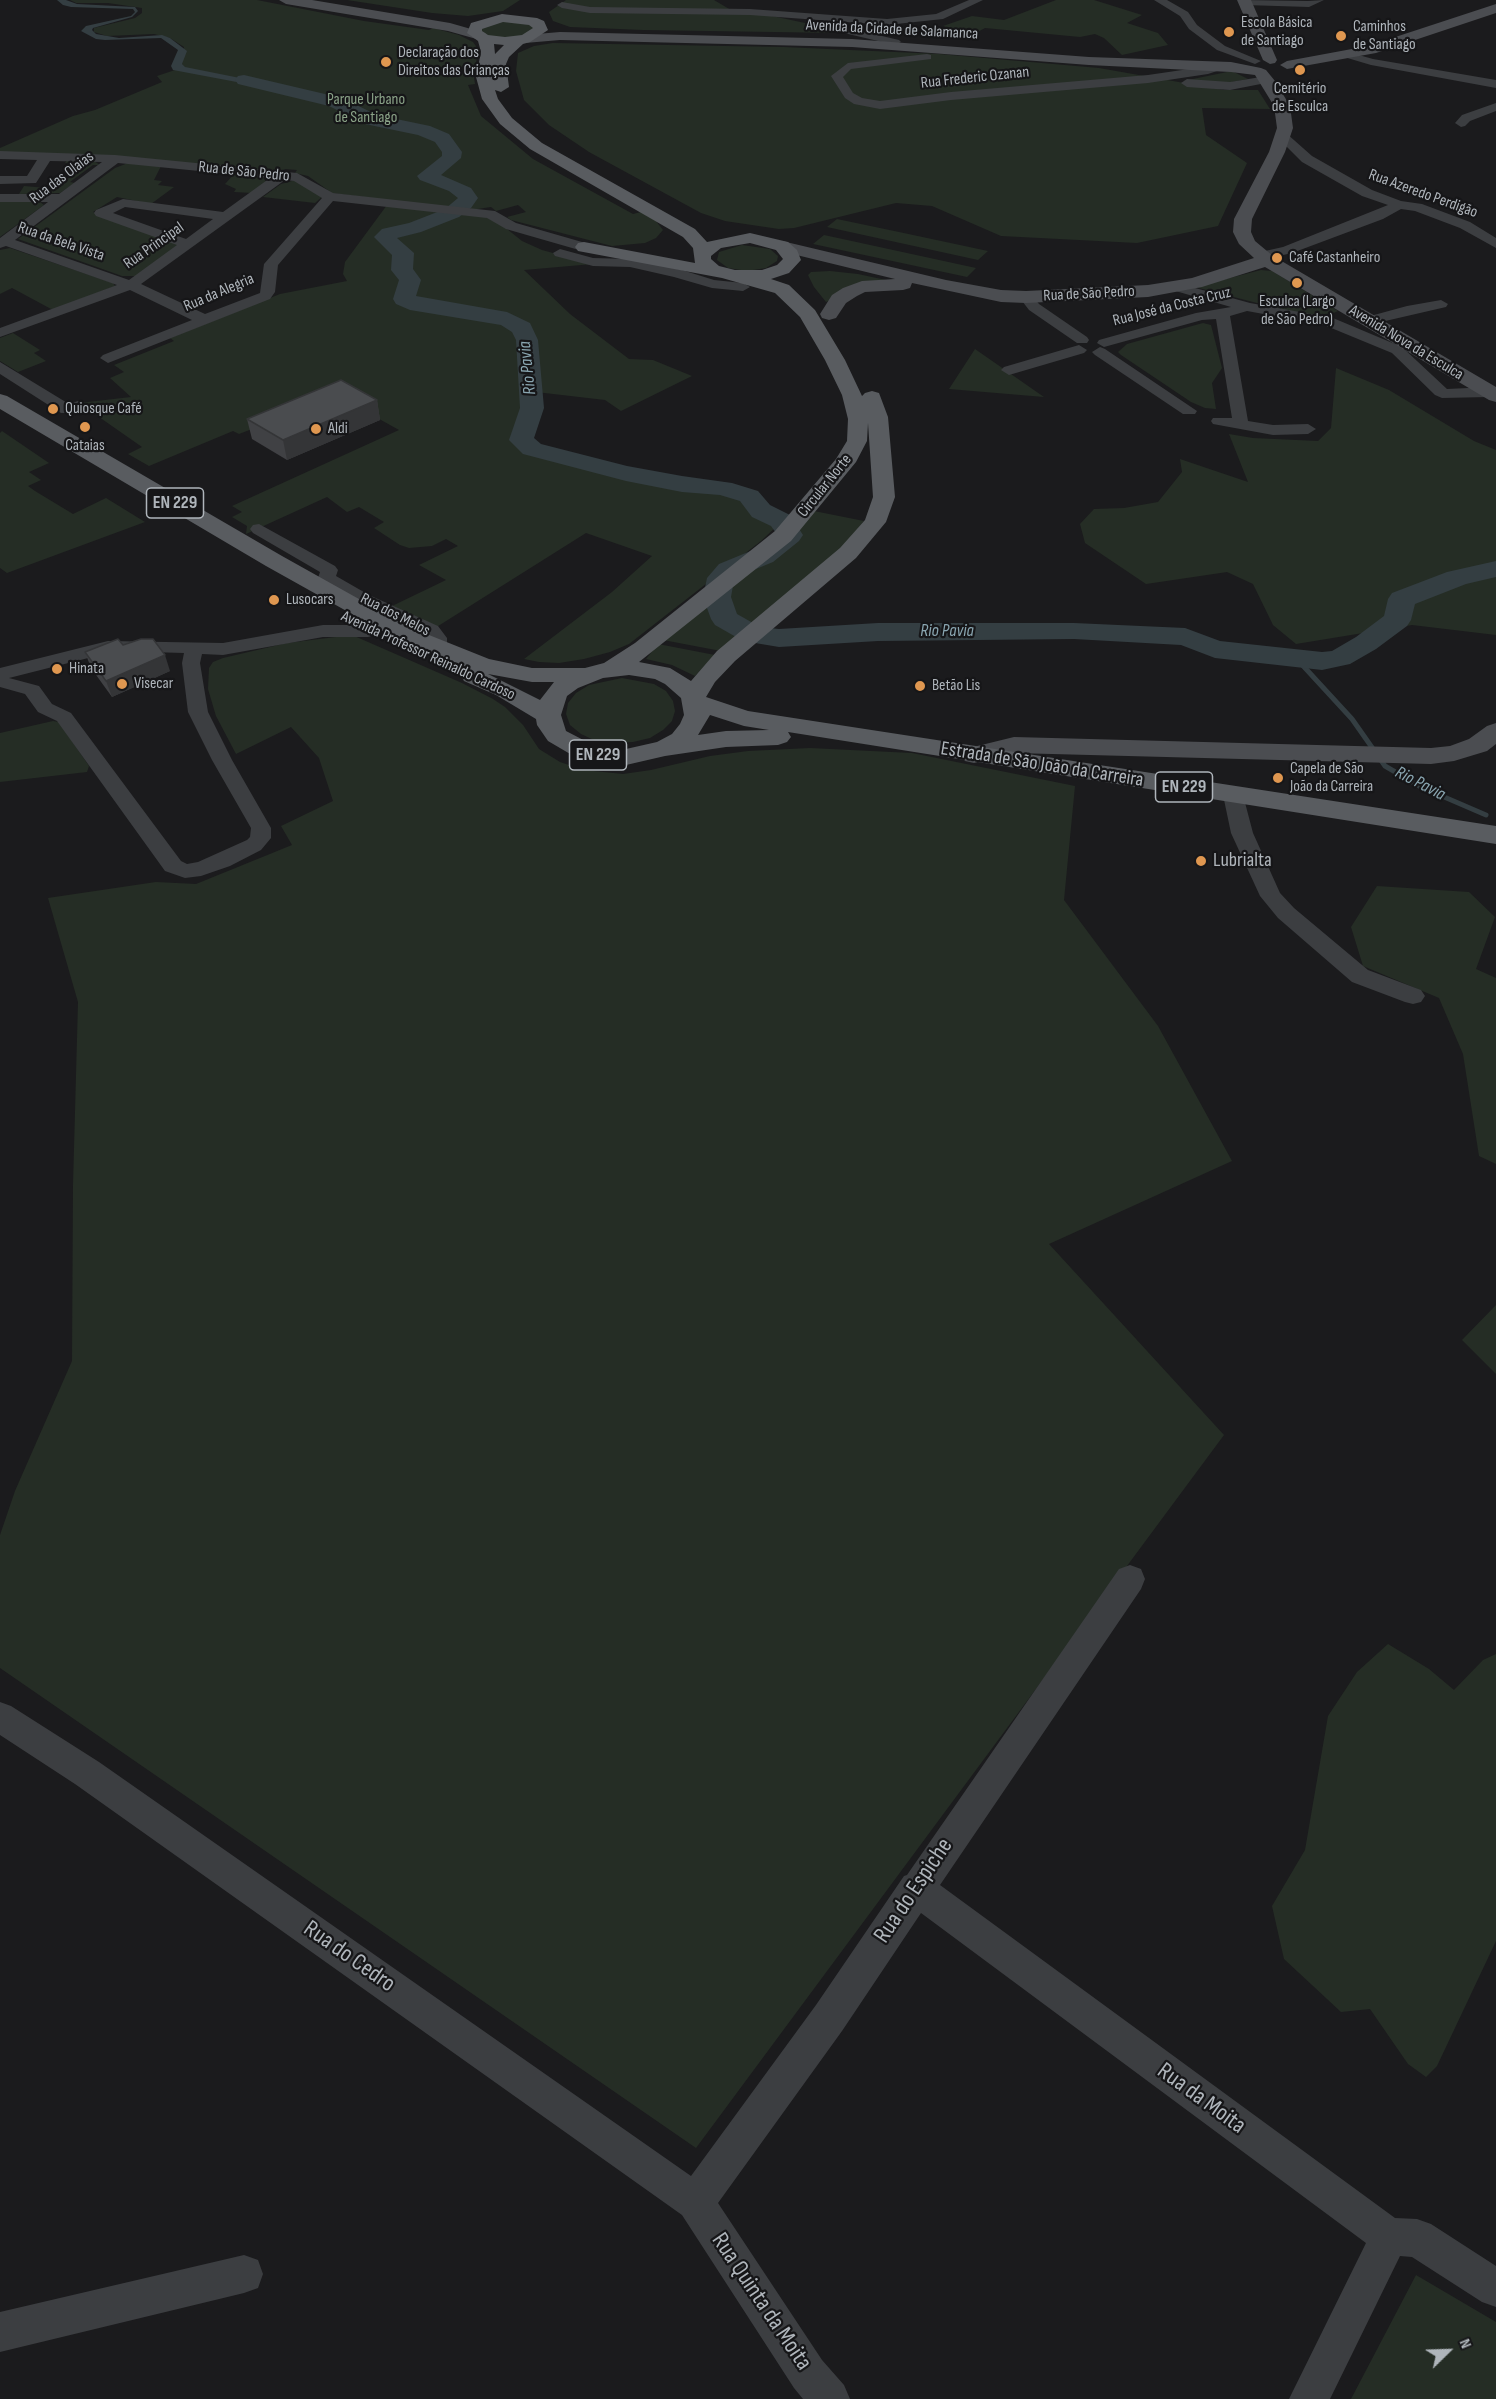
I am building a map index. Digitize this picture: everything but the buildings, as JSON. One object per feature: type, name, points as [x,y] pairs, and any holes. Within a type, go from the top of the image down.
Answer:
[{"type":"main road","points":[[522,40],[483,38],[474,33],[476,26],[547,3]]},
{"type":"main road","points":[[536,22],[537,11],[547,3]]},
{"type":"main road","points":[[504,18],[536,22],[541,27],[538,34],[522,40],[502,55],[499,64],[502,91],[513,110],[532,129],[574,157],[683,217],[725,233],[783,246],[791,254],[790,268]]},
{"type":"main road","points":[[483,38],[488,52],[486,86],[490,99],[506,121],[536,146],[666,235]]},
{"type":"main road","points":[[623,251],[666,235],[689,233],[706,248]]},
{"type":"main road","points":[[584,247],[654,252],[706,248],[737,239],[762,240]]},
{"type":"main road","points":[[584,247],[733,279],[764,276]]},
{"type":"main road","points":[[706,248],[705,265],[733,279]]},
{"type":"main road","name":"Circular Norte","points":[[694,698],[705,677],[848,553],[874,522],[884,497],[878,417],[866,383],[829,314],[790,268]]},
{"type":"main road","name":"Circular Norte","points":[[613,668],[629,659],[767,550],[809,508],[853,452],[858,430],[856,406],[817,326],[799,303],[774,285],[733,279]]},
{"type":"main road","name":"Avenida Professor Reinaldo Cardoso","points":[[0,400],[375,619],[482,665],[532,675],[584,675]]},
{"type":"main road","name":"Avenida Professor Reinaldo Cardoso","points":[[0,412],[272,576],[368,631],[505,690],[548,715]]},
{"type":"main road","name":"EN 229","points":[[613,668],[646,669],[674,678],[694,698],[744,718],[872,738],[726,739],[665,748],[626,757],[586,752],[570,745],[557,736],[550,725],[548,715],[550,704],[557,692],[584,675],[613,668]]},
{"type":"main road","name":"EN 229","points":[[665,748],[681,739],[692,727],[697,715],[694,698]]},
{"type":"main road","name":"Estrada de São João da Carreira","points":[[872,738],[1496,835]]},
{"type":"street","points":[[286,0],[450,27],[483,38]]},
{"type":"street","points":[[314,0],[452,21],[504,18]]},
{"type":"street","points":[[717,0],[737,12]]},
{"type":"street","points":[[948,0],[965,6]]},
{"type":"street","points":[[547,3],[590,10],[737,12],[887,22],[939,17],[978,0]]},
{"type":"street","points":[[1159,0],[1184,15],[1190,23],[1221,48],[1262,71],[1276,78],[1285,69]]},
{"type":"street","points":[[1244,1],[1314,2],[1330,7]]},
{"type":"street","name":"Avenida Nova da Esculca","points":[[1244,1],[1262,71],[1282,106],[1285,121],[1280,144],[1243,219],[1242,232],[1248,244],[1264,258],[1368,321],[1400,347],[1493,394]]},
{"type":"street","points":[[1148,79],[1218,86],[1262,71],[1285,69],[1392,44],[1496,8]]},
{"type":"street","points":[[812,18],[820,24],[847,35]]},
{"type":"street","points":[[1171,21],[1190,23]]},
{"type":"street","name":"Avenida da Cidade de Salamanca","points":[[536,22],[558,31],[595,33],[847,35],[895,42],[1262,71]]},
{"type":"street","name":"Avenida da Cidade de Salamanca","points":[[522,40],[560,36],[852,44],[1262,71]]},
{"type":"street","points":[[1348,55],[1371,62],[1496,84]]},
{"type":"street","name":"Rua Frederic Ozanan","points":[[927,57],[848,66],[837,75],[849,95],[869,103],[891,104],[951,96],[1148,79],[1223,67]]},
{"type":"street","points":[[951,96],[1007,105]]},
{"type":"street","points":[[1461,123],[1466,118],[1496,107]]},
{"type":"street","name":"Rua Azeredo Perdigão","points":[[1280,144],[1367,193],[1399,205],[1417,207],[1465,225],[1496,244]]},
{"type":"street","name":"Rua de São Pedro","points":[[0,155],[115,159],[302,178],[330,197],[490,214],[505,223],[584,247]]},
{"type":"street","points":[[0,180],[31,180],[47,155]]},
{"type":"street","name":"Rua das Olaias","points":[[2,243],[115,159]]},
{"type":"street","name":"Rua Principal","points":[[0,333],[131,285],[283,176]]},
{"type":"street","name":"Rua da Alegria","points":[[108,358],[265,296],[268,292],[271,264],[330,197]]},
{"type":"street","points":[[0,198],[64,198]]},
{"type":"street","points":[[188,244],[101,213],[123,203],[226,217]]},
{"type":"street","name":"Rua de São Pedro","points":[[908,277],[1001,296],[1026,297],[1090,296],[1177,286],[1297,246],[1378,216],[1399,205]]},
{"type":"street","points":[[505,223],[540,247],[593,262],[630,263],[677,273],[712,284],[733,279]]},
{"type":"street","points":[[534,243],[538,238],[551,238]]},
{"type":"street","name":"Rua da Bela Vista","points":[[2,243],[131,285],[205,320]]},
{"type":"street","points":[[783,246],[908,277]]},
{"type":"street","points":[[764,276],[790,268],[825,268],[908,277]]},
{"type":"street","points":[[829,314],[839,299],[862,288],[900,283],[946,286]]},
{"type":"street","points":[[1177,286],[1248,306],[1328,321],[1400,347]]},
{"type":"street","points":[[1026,297],[1034,307],[1080,345]]},
{"type":"street","points":[[1368,321],[1441,304]]},
{"type":"street","name":"Rua José da Costa Cruz","points":[[1102,348],[1201,316],[1222,314],[1248,306]]},
{"type":"street","points":[[1222,314],[1241,424]]},
{"type":"street","points":[[1009,370],[1091,339],[1189,411]]},
{"type":"street","points":[[0,367],[67,410],[78,406]]},
{"type":"street","points":[[1219,421],[1273,430],[1308,429]]},
{"type":"street","name":"Rua dos Melos","points":[[259,529],[329,570],[327,579],[363,599],[431,630],[438,638],[438,648]]},
{"type":"street","points":[[273,561],[296,550]]},
{"type":"street","points":[[0,674],[108,647],[223,649],[323,631],[368,631]]},
{"type":"street","points":[[0,681],[32,690],[45,708],[64,717],[173,866],[185,871],[201,869],[254,845],[260,838],[261,828],[222,760],[198,712],[191,663],[194,649]]},
{"type":"street","points":[[974,755],[1014,745],[1431,756],[1455,753],[1478,745],[1496,731]]},
{"type":"street","points":[[1233,795],[1242,833],[1271,896],[1286,913],[1360,976],[1413,996]]},
{"type":"street","name":"Rua do Espiche","points":[[695,2202],[829,2018],[1130,1579]]},
{"type":"street","name":"Rua do Cedro","points":[[0,1717],[87,1773],[695,2202]]},
{"type":"street","name":"Rua da Moita","points":[[916,1888],[1389,2237]]},
{"type":"street","name":"Rua Quinta da Moita","points":[[695,2202],[808,2374],[830,2399]]},
{"type":"street","points":[[1309,2399],[1389,2237],[1417,2238],[1496,2288]]},
{"type":"street","points":[[0,2332],[244,2274]]},
{"type":"green space","name":"Parque Urbano de Santiago","points":[[70,0],[257,0],[364,21],[429,30],[433,28],[459,35],[473,42],[478,49],[475,84],[468,85],[481,116],[533,159],[633,214],[641,212],[656,221],[663,230],[656,238],[645,243],[612,246],[511,220],[507,217],[526,212],[518,205],[496,211],[491,207],[471,210],[469,192],[432,174],[449,164],[438,166],[424,176],[459,192],[463,197],[461,202],[450,208],[332,193],[308,176],[295,173],[297,170],[285,169],[281,172],[0,154],[0,148],[73,116],[95,110],[162,82],[157,76],[184,67],[182,64],[184,47],[170,38],[154,34],[107,36],[94,32],[94,28],[135,18],[142,13],[142,8],[108,3],[76,3]]},
{"type":"green space","points":[[347,0],[520,0],[503,11],[468,16]]},
{"type":"green space","points":[[566,0],[714,0],[736,13],[763,14],[833,29],[838,33],[570,27],[553,21],[549,12]]},
{"type":"green space","points":[[1056,0],[1094,0],[1142,15],[1127,23],[1158,33],[1168,45],[1122,55],[1104,38],[1095,34],[1080,37],[985,28],[972,35],[943,26],[972,16],[1004,20]]},
{"type":"green space","points":[[517,21],[536,27],[522,38],[489,37],[481,31],[482,28],[497,22]]},
{"type":"green space","points":[[553,43],[784,47],[939,54],[1099,68],[1224,90],[1258,90],[1270,109],[1202,108],[1206,135],[1247,163],[1218,226],[1137,243],[1001,236],[932,206],[896,203],[794,228],[779,229],[725,221],[701,213],[589,152],[549,125],[524,100],[516,71],[518,53],[534,46]]},
{"type":"green space","points":[[1232,71],[1248,79],[1216,85],[1183,81]]},
{"type":"green space","points":[[68,159],[94,161],[100,165],[93,165],[70,182],[75,183],[60,193],[19,194],[24,186],[58,189],[82,164],[65,163]]},
{"type":"green space","points":[[128,163],[161,166],[154,180],[162,181],[158,185],[174,187],[151,204],[117,197],[93,212],[181,244],[136,276],[122,276],[18,239],[115,168]]},
{"type":"green space","points":[[235,173],[262,176],[267,183],[252,193],[234,192],[236,189],[225,184]]},
{"type":"green space","points":[[300,181],[323,196],[315,203],[263,197],[281,184]]},
{"type":"green space","points":[[0,201],[40,202],[44,205],[0,237]]},
{"type":"green space","points":[[387,205],[482,215],[502,225],[522,241],[542,250],[593,264],[524,270],[570,314],[629,359],[653,360],[692,376],[621,411],[605,400],[536,392],[518,436],[518,442],[537,453],[623,475],[725,491],[745,498],[756,512],[779,524],[761,541],[629,644],[584,659],[559,663],[539,662],[524,659],[612,592],[652,556],[586,533],[435,628],[390,607],[446,580],[419,565],[458,546],[446,539],[432,546],[409,548],[400,545],[374,528],[384,522],[359,507],[347,512],[327,497],[246,534],[247,526],[232,517],[242,512],[232,506],[399,430],[338,396],[239,434],[233,431],[149,466],[128,454],[142,447],[79,403],[131,397],[110,378],[124,372],[114,365],[174,341],[170,338],[280,294],[347,281],[343,274],[345,262]]},
{"type":"green space","points":[[837,219],[988,251],[978,260],[827,227]]},
{"type":"green space","points":[[824,235],[976,268],[967,277],[813,244]]},
{"type":"green space","points":[[742,245],[770,249],[778,256],[777,261],[766,268],[747,271],[728,268],[717,260],[719,252]]},
{"type":"green space","points":[[10,248],[113,283],[115,286],[53,310],[12,288],[0,294],[0,250]]},
{"type":"green space","points":[[1261,270],[1272,271],[1338,311],[1325,317],[1288,311],[1195,287]]},
{"type":"green space","points":[[830,271],[886,280],[826,302],[808,275],[811,272]]},
{"type":"green space","points":[[1203,323],[1211,325],[1222,368],[1212,383],[1216,409],[1205,408],[1191,402],[1118,352],[1127,344]]},
{"type":"green space","points":[[13,333],[40,350],[34,353],[46,361],[18,372],[0,361],[0,338]]},
{"type":"green space","points":[[975,349],[1044,397],[949,389]]},
{"type":"green space","points":[[1336,368],[1389,390],[1474,441],[1496,450],[1496,635],[1412,625],[1296,644],[1273,625],[1253,584],[1227,572],[1146,584],[1085,543],[1080,524],[1094,509],[1124,508],[1158,502],[1182,472],[1180,459],[1248,482],[1229,434],[1253,438],[1318,441],[1331,428]]},
{"type":"green space","points":[[2,431],[49,463],[29,472],[41,480],[28,486],[35,491],[73,514],[106,498],[145,522],[7,573],[0,568],[0,433]]},
{"type":"green space","points":[[814,511],[864,521],[837,554],[721,651],[663,640]]},
{"type":"green space","points":[[352,635],[493,699],[505,707],[523,725],[539,749],[560,762],[584,770],[623,774],[710,756],[748,751],[810,748],[912,753],[1075,786],[1064,900],[1158,1026],[1232,1161],[1049,1244],[1224,1435],[696,2148],[0,1668],[0,1535],[15,1491],[72,1361],[73,1185],[78,1002],[48,898],[156,882],[196,884],[292,845],[281,826],[333,801],[319,758],[291,727],[236,754],[216,716],[208,689],[209,668],[213,662],[223,658],[287,643]]},
{"type":"green space","points":[[658,644],[715,655],[695,676],[672,665],[646,659]]},
{"type":"green space","points":[[622,678],[654,684],[666,691],[673,701],[675,711],[672,721],[663,730],[650,738],[614,743],[596,741],[581,734],[570,725],[566,714],[568,703],[576,693],[589,685]]},
{"type":"green space","points":[[53,721],[59,722],[89,766],[87,772],[0,782],[0,733]]},
{"type":"green space","points":[[1377,886],[1469,892],[1495,917],[1476,969],[1496,978],[1496,1164],[1479,1156],[1463,1054],[1439,998],[1363,966],[1351,927]]},
{"type":"green space","points":[[1496,1305],[1496,1374],[1462,1340]]},
{"type":"green space","points":[[1388,1644],[1429,1669],[1454,1690],[1483,1660],[1496,1654],[1496,1941],[1437,2066],[1426,2077],[1408,2064],[1370,2009],[1341,2012],[1284,1959],[1272,1906],[1305,1850],[1328,1716],[1357,1672]]},
{"type":"green space","points":[[1416,2275],[1496,2322],[1496,2399],[1351,2399]]},
{"type":"shaded area","points":[[57,0],[77,4],[135,7],[138,11],[132,17],[92,30],[96,34],[119,38],[162,35],[187,51],[182,64],[185,67],[270,84],[295,93],[173,70],[171,66],[178,50],[161,38],[105,40],[96,39],[81,31],[86,26],[131,16],[135,12],[133,9],[71,7]]},
{"type":"waterway","name":"Rio Pavia","points":[[244,80],[335,102],[372,120],[423,130],[442,138],[452,152],[451,158],[427,176],[456,187],[468,198],[452,213],[414,228],[389,233],[384,237],[403,253],[402,270],[410,280],[404,299],[418,305],[507,319],[522,328],[527,340],[532,408],[521,440],[532,449],[626,473],[682,484],[723,488],[749,496],[761,511],[781,521],[790,535],[763,556],[729,570],[721,578],[717,597],[725,619],[753,635],[779,638],[878,632],[1074,631],[1185,637],[1215,649],[1322,661],[1340,658],[1366,643],[1397,620],[1402,599],[1457,578],[1496,569]]},
{"type":"waterway","name":"Rio Pavia","points":[[1295,657],[1352,719],[1385,766],[1421,787],[1486,815]]},
{"type":"place","name":"Escola Básica de Santiago","points":[[1229,32]]},
{"type":"place","name":"Caminhos de Santiago","points":[[1341,36]]},
{"type":"place","name":"Declaração dos Direitos das Crianças","points":[[386,62]]},
{"type":"place","name":"Cemitério de Esculca","points":[[1300,70]]},
{"type":"place","name":"Café Castanheiro","points":[[1277,258]]},
{"type":"place","name":"Esculca (Largo de São Pedro)","points":[[1297,283]]},
{"type":"place","name":"Quiosque Café","points":[[53,409]]},
{"type":"place","name":"Cataias","points":[[85,427]]},
{"type":"place","name":"Aldi","points":[[316,429]]},
{"type":"place","name":"Lusocars","points":[[274,600]]},
{"type":"place","name":"Hinata","points":[[57,669]]},
{"type":"place","name":"Visecar","points":[[122,684]]},
{"type":"place","name":"Betão Lis","points":[[920,686]]},
{"type":"place","name":"Capela de São João da Carreira","points":[[1278,778]]},
{"type":"place","name":"Lubrialta","points":[[1201,861]]}]
